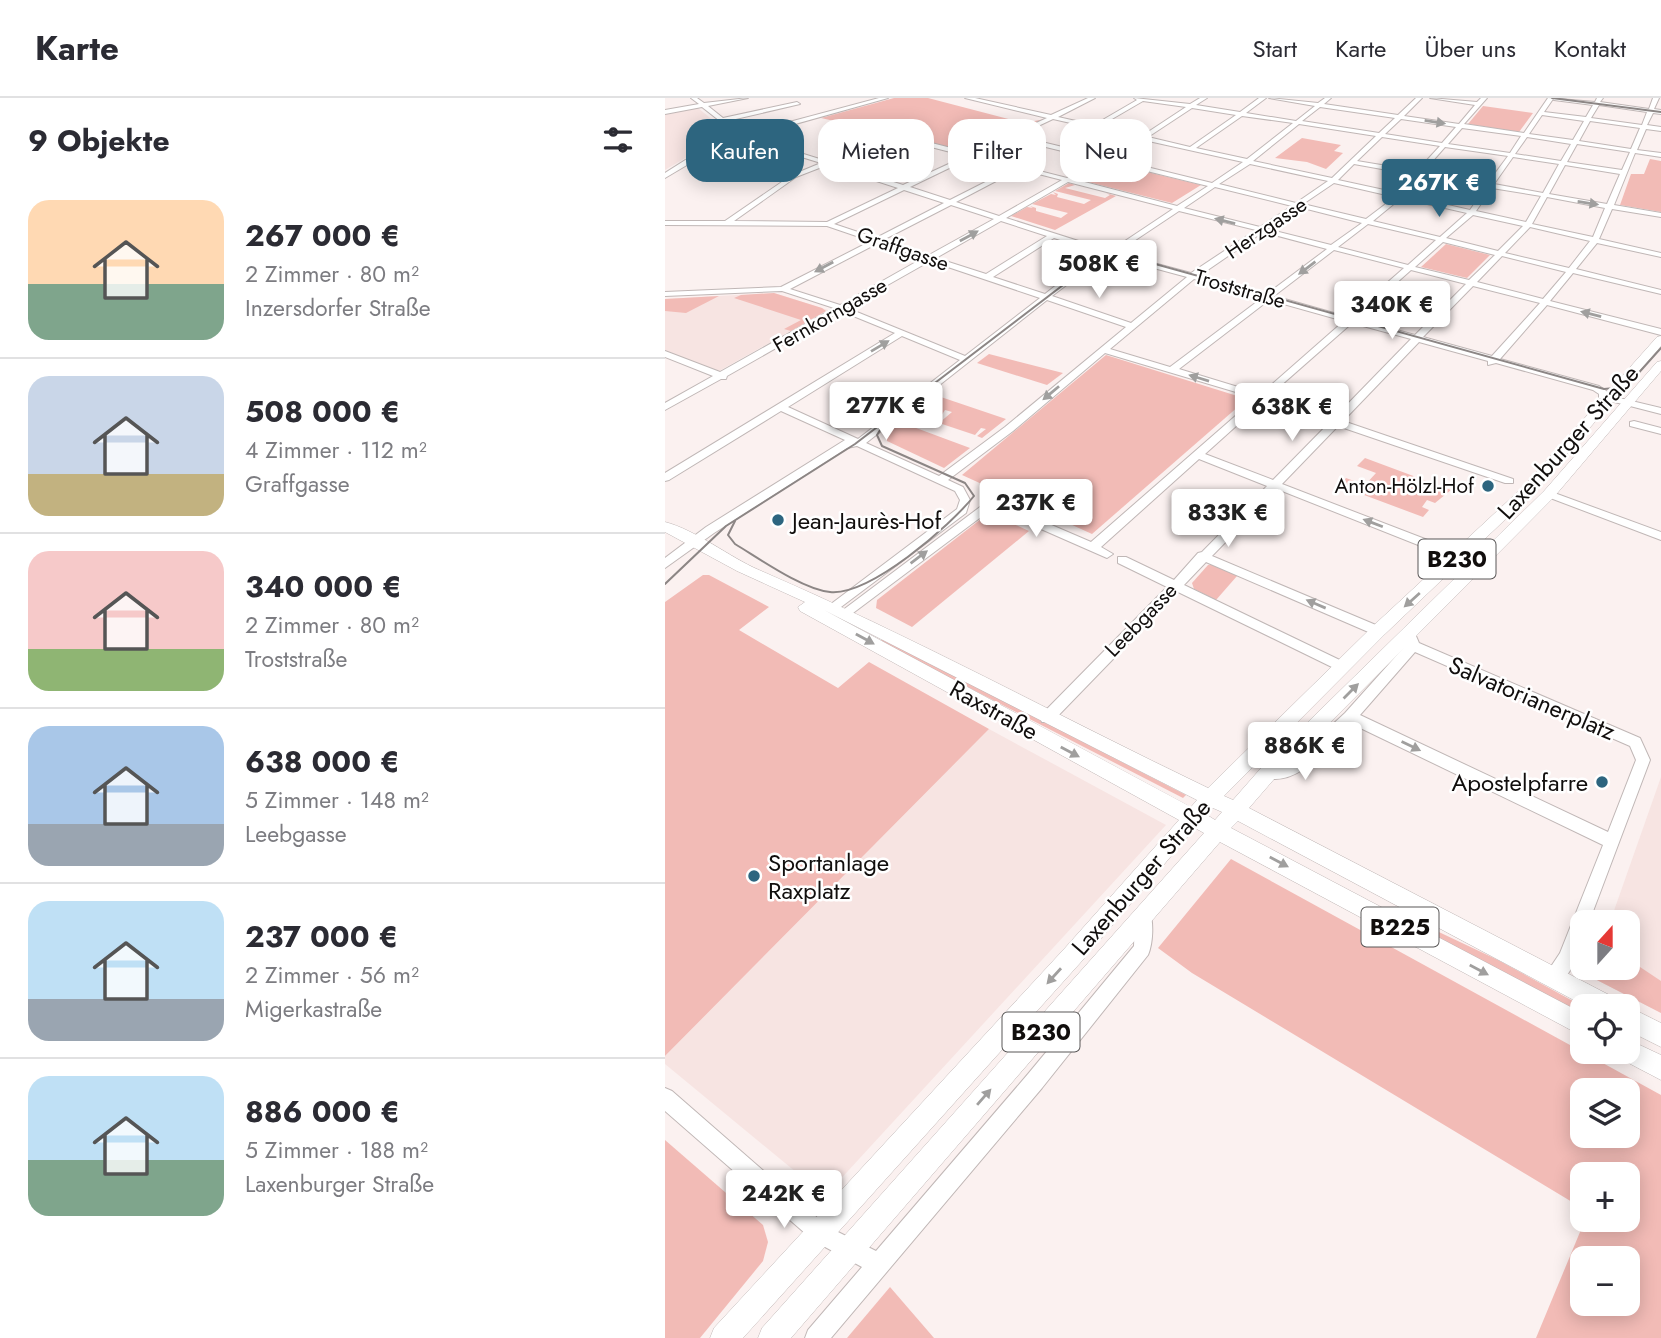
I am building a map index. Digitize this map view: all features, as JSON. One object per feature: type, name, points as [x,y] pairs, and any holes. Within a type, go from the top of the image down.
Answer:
[{"type":"main road","name":"Laxenburger Straße","points":[[725,1338],[1210,798],[1378,631],[1528,490],[1661,340]]},
{"type":"main road","name":"Laxenburger Straße","points":[[772,1338],[1268,773],[1411,640],[1549,494],[1661,364]]},
{"type":"main road","name":"Raxstraße","points":[[668,528],[774,584],[839,610],[1047,718],[1210,798]]},
{"type":"main road","name":"Raxstraße","points":[[774,584],[805,606],[1218,830]]},
{"type":"main road","name":"B225","points":[[1210,798],[1585,994]]},
{"type":"main road","name":"B225","points":[[1218,830],[1570,1019]]},
{"type":"main road","points":[[1640,1024],[1661,1035]]},
{"type":"main road","points":[[1640,1057],[1661,1068]]},
{"type":"street","name":"Troststraße","points":[[694,98],[721,119]]},
{"type":"street","points":[[665,112],[745,98]]},
{"type":"street","points":[[789,98],[815,117]]},
{"type":"street","points":[[804,120],[885,98]]},
{"type":"street","points":[[968,98],[1060,119]]},
{"type":"street","points":[[1046,122],[1092,98]]},
{"type":"street","points":[[1137,98],[1623,172]]},
{"type":"street","points":[[1108,119],[1143,98]]},
{"type":"street","points":[[1152,131],[1204,98]]},
{"type":"street","points":[[1191,149],[1263,98]]},
{"type":"street","points":[[1272,98],[1661,155]]},
{"type":"street","points":[[665,564],[696,544],[711,530],[895,416],[1059,289],[1248,162],[1328,98]]},
{"type":"street","name":"Herzgasse","points":[[941,480],[1193,276],[1333,181],[1419,98]]},
{"type":"street","points":[[1433,98],[1478,104]]},
{"type":"street","points":[[1173,370],[1399,196],[1484,98]]},
{"type":"street","points":[[1093,547],[1472,212],[1552,98],[1598,101],[1661,112]]},
{"type":"street","points":[[1484,363],[1496,361],[1595,240],[1656,98]]},
{"type":"street","points":[[1500,253],[1528,225],[1598,101]]},
{"type":"street","points":[[727,119],[797,104]]},
{"type":"street","points":[[1540,113],[1661,129]]},
{"type":"street","points":[[1152,140],[1661,255]]},
{"type":"street","points":[[1352,162],[1661,215]]},
{"type":"street","points":[[665,176],[686,163]]},
{"type":"street","points":[[727,223],[768,192],[818,165]]},
{"type":"street","points":[[828,223],[948,168]]},
{"type":"street","points":[[1152,170],[1661,292]]},
{"type":"street","name":"Troststraße","points":[[886,182],[1108,254],[1352,320],[1484,363],[1661,411]]},
{"type":"street","points":[[783,289],[990,182]]},
{"type":"street","name":"Fernkorngasse","points":[[665,407],[723,377],[1063,182]]},
{"type":"street","points":[[1074,182],[1661,332]]},
{"type":"street","name":"Graffgasse","points":[[665,223],[828,223],[1132,326]]},
{"type":"street","points":[[987,277],[1053,235]]},
{"type":"street","name":"Leebgasse","points":[[1047,718],[1174,584],[1500,253]]},
{"type":"street","points":[[665,295],[783,289],[841,308],[967,360]]},
{"type":"street","points":[[665,478],[902,333]]},
{"type":"street","name":"Troststraße","points":[[1415,340],[1595,388],[1611,397]]},
{"type":"street","points":[[1104,350],[1262,397],[1509,481]]},
{"type":"street","points":[[665,354],[723,377]]},
{"type":"street","points":[[780,407],[852,443],[963,492],[966,503],[962,511],[839,610]]},
{"type":"street","points":[[1634,424],[1661,431]]},
{"type":"street","points":[[1198,455],[1459,557]]},
{"type":"street","points":[[1549,494],[1661,536]]},
{"type":"street","points":[[839,610],[992,503],[1107,554]]},
{"type":"street","points":[[1202,556],[1378,631]]},
{"type":"street","points":[[1122,560],[1343,667]]},
{"type":"street","name":"Salvatorianerplatz","points":[[1411,640],[1533,698],[1635,742],[1643,760],[1567,958],[1553,977]]},
{"type":"street","name":"Laxenburger Straße","points":[[1268,773],[1294,769],[1350,717],[1411,640]]},
{"type":"street","points":[[1350,717],[1611,841]]},
{"type":"street","name":"Laxenburger Straße","points":[[816,1338],[877,1263],[1035,1081],[1142,949],[1143,915]]},
{"type":"street","points":[[665,1098],[821,1234],[877,1263]]},
{"type":"shaded area","points":[[894,98],[928,98],[1009,119],[948,119],[948,147],[934,143],[934,119],[821,118]]},
{"type":"shaded area","points":[[1483,106],[1533,113],[1519,132],[1468,124]]},
{"type":"shaded area","points":[[698,108],[711,119],[686,119],[686,158],[665,170],[665,114]]},
{"type":"shaded area","points":[[1302,138],[1341,145],[1334,151],[1343,153],[1326,169],[1307,162],[1275,158]]},
{"type":"shaded area","points":[[1650,159],[1661,161],[1661,212],[1620,205],[1631,174],[1644,174]]},
{"type":"shaded area","points":[[1152,173],[1201,185],[1172,203],[1088,182],[1152,182]]},
{"type":"shaded area","points":[[1069,183],[1075,185],[1065,188],[1105,198],[1110,195],[1106,193],[1116,196],[1055,230],[1011,216],[1027,207],[1033,208],[1030,206],[1036,208],[1036,211],[1061,218],[1068,213],[1032,204],[1051,194],[1056,195],[1053,192],[1058,194],[1057,197],[1084,204],[1091,200],[1055,191]]},
{"type":"shaded area","points":[[1446,244],[1490,255],[1467,278],[1421,267]]},
{"type":"shaded area","points":[[774,293],[828,310],[719,371],[665,351],[665,299]]},
{"type":"shaded area","points":[[774,293],[826,311],[791,331],[784,329],[801,320],[734,298],[741,295]]},
{"type":"shaded area","points":[[719,296],[686,313],[665,311],[665,299]]},
{"type":"shaded area","points":[[989,354],[1063,373],[1047,385],[977,363]]},
{"type":"shaded area","points":[[1106,355],[1247,399],[1092,534],[962,475]]},
{"type":"shaded area","points":[[935,395],[1006,419],[982,438],[977,436],[986,429],[981,428],[975,435],[939,423],[952,412],[945,410],[937,422],[912,414]]},
{"type":"shaded area","points":[[900,422],[970,448],[944,468],[887,441],[887,433]]},
{"type":"shaded area","points":[[1365,458],[1451,490],[1435,503],[1427,500],[1422,507],[1429,510],[1423,517],[1340,486],[1346,478],[1365,485],[1376,473],[1357,466]]},
{"type":"shaded area","points":[[992,514],[1029,531],[912,627],[876,608],[877,600],[986,515]]},
{"type":"shaded area","points":[[1212,564],[1237,576],[1216,600],[1194,589],[1192,583]]},
{"type":"shaded area","name":"Sportanlage Raxplatz","points":[[703,575],[709,575],[769,607],[739,630],[838,688],[869,662],[989,729],[665,1056],[665,602]]},
{"type":"shaded area","points":[[883,639],[1186,795],[1183,798],[880,642]]},
{"type":"shaded area","points":[[989,729],[1166,825],[825,1196],[665,1064],[665,1056]]},
{"type":"shaded area","points":[[1661,777],[1661,1013],[1640,1002],[1640,994],[1624,994],[1597,980],[1640,980],[1640,910],[1614,910]]},
{"type":"shaded area","points":[[1231,859],[1570,1045],[1570,1064],[1605,1064],[1630,1078],[1570,1078],[1570,1148],[1640,1148],[1640,1083],[1661,1095],[1661,1338],[1536,1338],[1570,1256],[1570,1316],[1640,1316],[1640,1246],[1574,1246],[1580,1232],[1640,1232],[1640,1162],[1570,1162],[1570,1201],[1192,973],[1158,948]]},
{"type":"shaded area","points":[[1386,907],[1498,960],[1570,999],[1570,1011],[1384,912]]},
{"type":"shaded area","points":[[1640,967],[1661,981],[1661,1013],[1640,1002],[1640,994],[1624,994],[1597,980],[1640,980]]},
{"type":"shaded area","points":[[665,1140],[763,1225],[768,1242],[763,1261],[700,1338],[665,1338]]},
{"type":"shaded area","points":[[890,1287],[934,1338],[847,1338]]},
{"type":"tram line","points":[[1552,98],[1661,112]]},
{"type":"tram line","points":[[665,584],[726,526],[855,444],[1101,256],[1130,257],[1604,389],[1626,387],[1661,348]]},
{"type":"tram line","points":[[735,521],[728,535],[735,544],[781,572],[819,590],[847,590],[887,571],[928,541],[974,496],[965,483],[882,446],[877,435],[882,427]]},
{"type":"place","name":"Anton-Hölzl-Hof","points":[[1488,486]]},
{"type":"place","name":"Jean-Jaurès-Hof","points":[[778,520]]},
{"type":"place","name":"Apostelpfarre","points":[[1602,782]]},
{"type":"place","name":"Sportanlage Raxplatz","points":[[754,876]]}]
